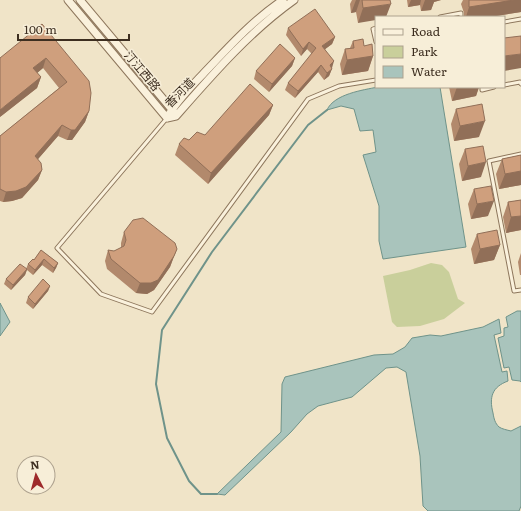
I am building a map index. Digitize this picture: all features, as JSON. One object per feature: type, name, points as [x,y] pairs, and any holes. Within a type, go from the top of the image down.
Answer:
[{"type":"street","name":"汀江西路","points":[[68,0],[167,118]]},
{"type":"street","name":"汀江西路","points":[[80,0],[172,108],[176,116]]},
{"type":"street","name":"香河道","points":[[167,118],[172,108],[246,30],[283,0]]},
{"type":"street","name":"香河道","points":[[167,118],[176,116],[248,38],[264,23],[294,0]]},
{"type":"lane","points":[[445,16],[460,13],[461,16]]},
{"type":"lane","points":[[505,22],[521,19]]},
{"type":"lane","points":[[375,28],[373,29],[375,38]]},
{"type":"lane","points":[[167,118],[57,248],[101,294],[152,312],[308,99],[339,86],[375,80]]},
{"type":"lane","points":[[505,85],[520,82],[521,84]]},
{"type":"lane","points":[[482,88],[482,90],[490,88]]},
{"type":"lane","points":[[521,154],[489,161],[514,291],[521,290]]},
{"type":"green space","points":[[431,263],[442,265],[449,272],[458,299],[465,303],[444,319],[420,326],[397,327],[392,322],[383,276],[410,270]]},
{"type":"water","points":[[375,88],[440,88],[466,247],[383,259],[379,241],[379,206],[363,155],[376,152],[373,130],[360,131],[354,109],[341,106],[327,110],[342,96]]},
{"type":"water","points":[[0,303],[10,322],[0,336]]},
{"type":"water","points":[[517,311],[521,311],[521,382],[512,380],[509,367],[504,368],[498,338],[504,336],[504,328],[508,327],[506,317]]},
{"type":"water","points":[[499,319],[501,333],[494,335],[502,372],[507,371],[508,381],[498,386],[493,393],[491,402],[495,421],[499,427],[511,431],[521,426],[521,506],[519,511],[428,511],[423,506],[420,456],[406,372],[397,367],[386,368],[352,397],[318,406],[307,414],[291,432],[225,495],[217,494],[281,432],[282,384],[285,377],[374,355],[393,354],[405,347],[412,338],[430,335],[441,336],[483,327]]},
{"type":"building","points":[[362,0],[390,0],[391,4],[363,8]]},
{"type":"building","points":[[469,0],[514,0],[469,7]]},
{"type":"building","points":[[315,9],[335,37],[322,46],[334,61],[330,65],[332,69],[327,73],[321,65],[298,91],[288,83],[316,48],[309,42],[303,49],[288,28]]},
{"type":"building","points":[[42,24],[89,81],[91,93],[89,111],[75,130],[71,130],[62,125],[35,156],[41,163],[42,170],[26,187],[16,191],[6,192],[0,189],[0,136],[67,82],[46,58],[33,68],[41,77],[0,110],[0,58]]},
{"type":"building","points":[[521,36],[521,54],[505,56],[505,38]]},
{"type":"building","points":[[363,39],[364,46],[372,44],[373,56],[347,60],[345,49],[354,48],[353,41]]},
{"type":"building","points":[[280,44],[295,58],[272,84],[256,71]]},
{"type":"building","points":[[250,84],[273,105],[211,173],[179,144],[184,138],[189,140],[197,132],[205,135]]},
{"type":"building","points":[[482,104],[485,121],[460,126],[456,109]]},
{"type":"building","points":[[483,146],[486,162],[468,166],[465,149]]},
{"type":"building","points":[[521,155],[521,171],[505,174],[502,159]]},
{"type":"building","points":[[491,186],[494,201],[477,204],[474,189]]},
{"type":"building","points":[[521,200],[521,216],[511,217],[508,202]]},
{"type":"building","points":[[143,218],[175,243],[177,249],[158,280],[151,283],[140,283],[111,259],[108,250],[114,251],[124,246],[126,240],[124,232],[133,220]]},
{"type":"building","points":[[497,230],[500,245],[480,249],[477,234]]},
{"type":"building","points":[[41,250],[58,263],[54,268],[44,259],[35,270],[28,264],[33,259],[34,260]]},
{"type":"building","points":[[20,264],[27,269],[13,285],[6,279]]},
{"type":"building","points":[[43,279],[50,286],[35,304],[28,297]]},
{"type":"waterway","points":[[217,494],[201,494],[189,481],[167,438],[156,384],[162,330],[212,252],[308,125],[327,110]]}]
